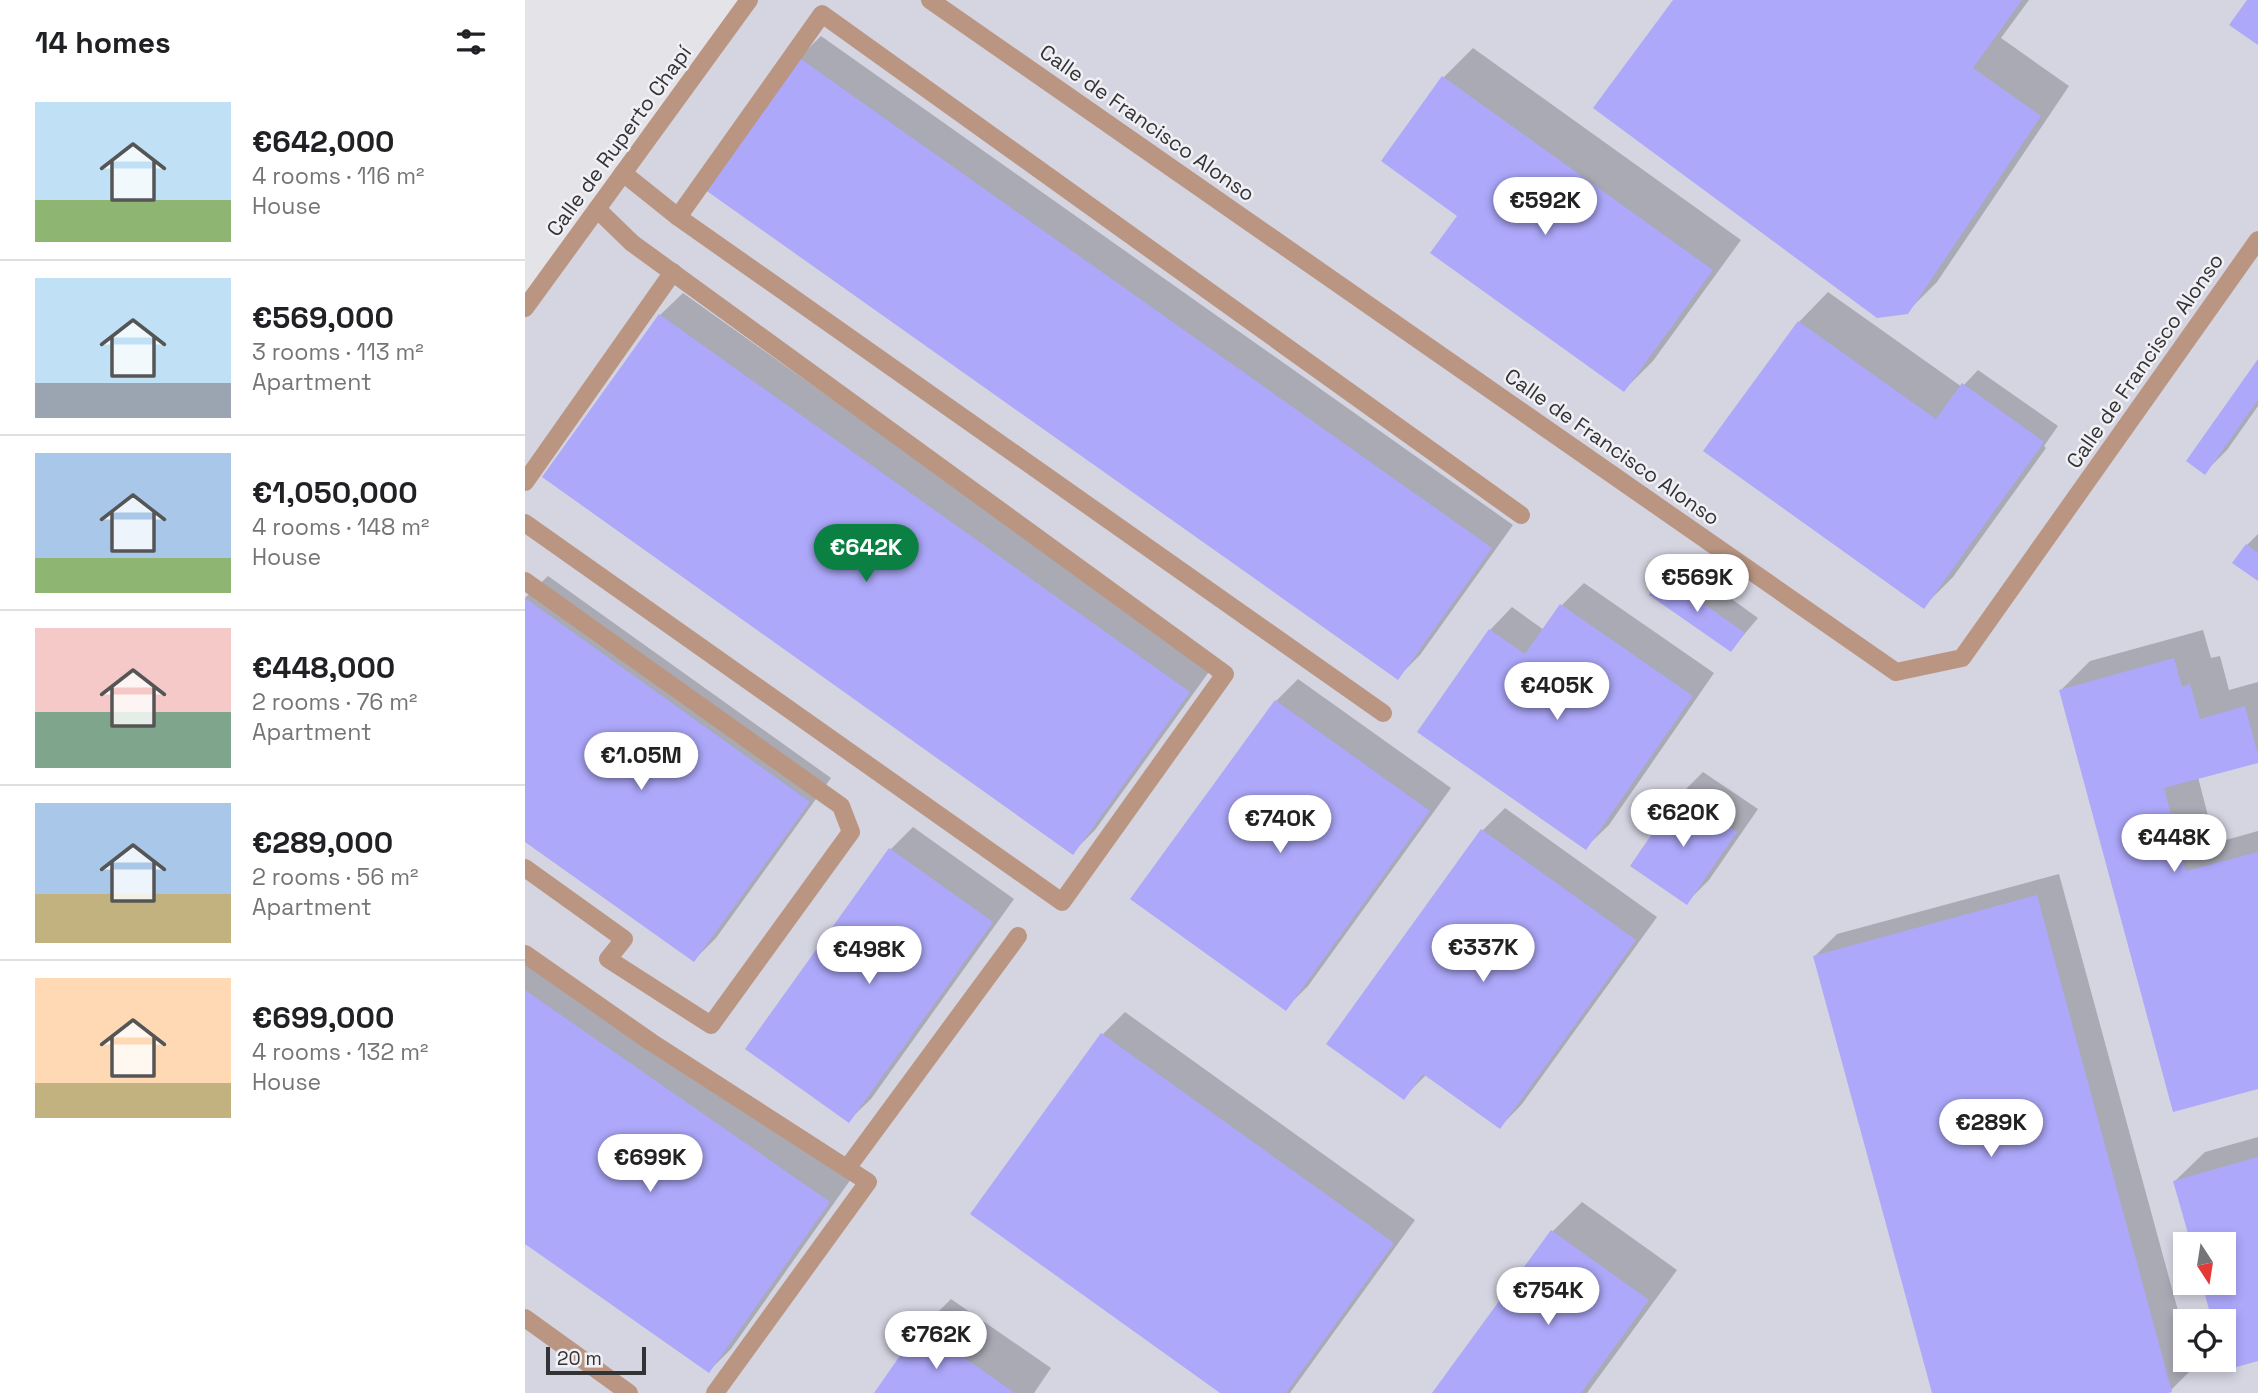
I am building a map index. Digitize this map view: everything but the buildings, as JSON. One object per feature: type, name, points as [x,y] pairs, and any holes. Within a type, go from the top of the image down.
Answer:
[{"type":"street","name":"Calle de Ruperto Chapí","points":[[525,308],[749,0]]},
{"type":"street","name":"Calle de Francisco Alonso","points":[[930,0],[1896,672],[1962,658],[2258,240]]},
{"type":"street","points":[[678,217],[822,14],[1521,515]]},
{"type":"street","points":[[623,173],[678,217],[1383,713]]},
{"type":"street","points":[[525,523],[1062,902],[1225,674],[632,243],[597,209]]},
{"type":"street","points":[[525,482],[673,272]]},
{"type":"street","points":[[525,581],[841,806],[851,832],[711,1025],[608,959],[624,940],[525,868]]},
{"type":"street","points":[[848,1167],[1018,936]]},
{"type":"street","points":[[525,954],[651,1042],[868,1182],[715,1393]]},
{"type":"street","points":[[525,1318],[629,1393]]},
{"type":"shaded area","points":[[749,0],[2258,0],[2258,1393],[525,1393],[525,308]]}]
